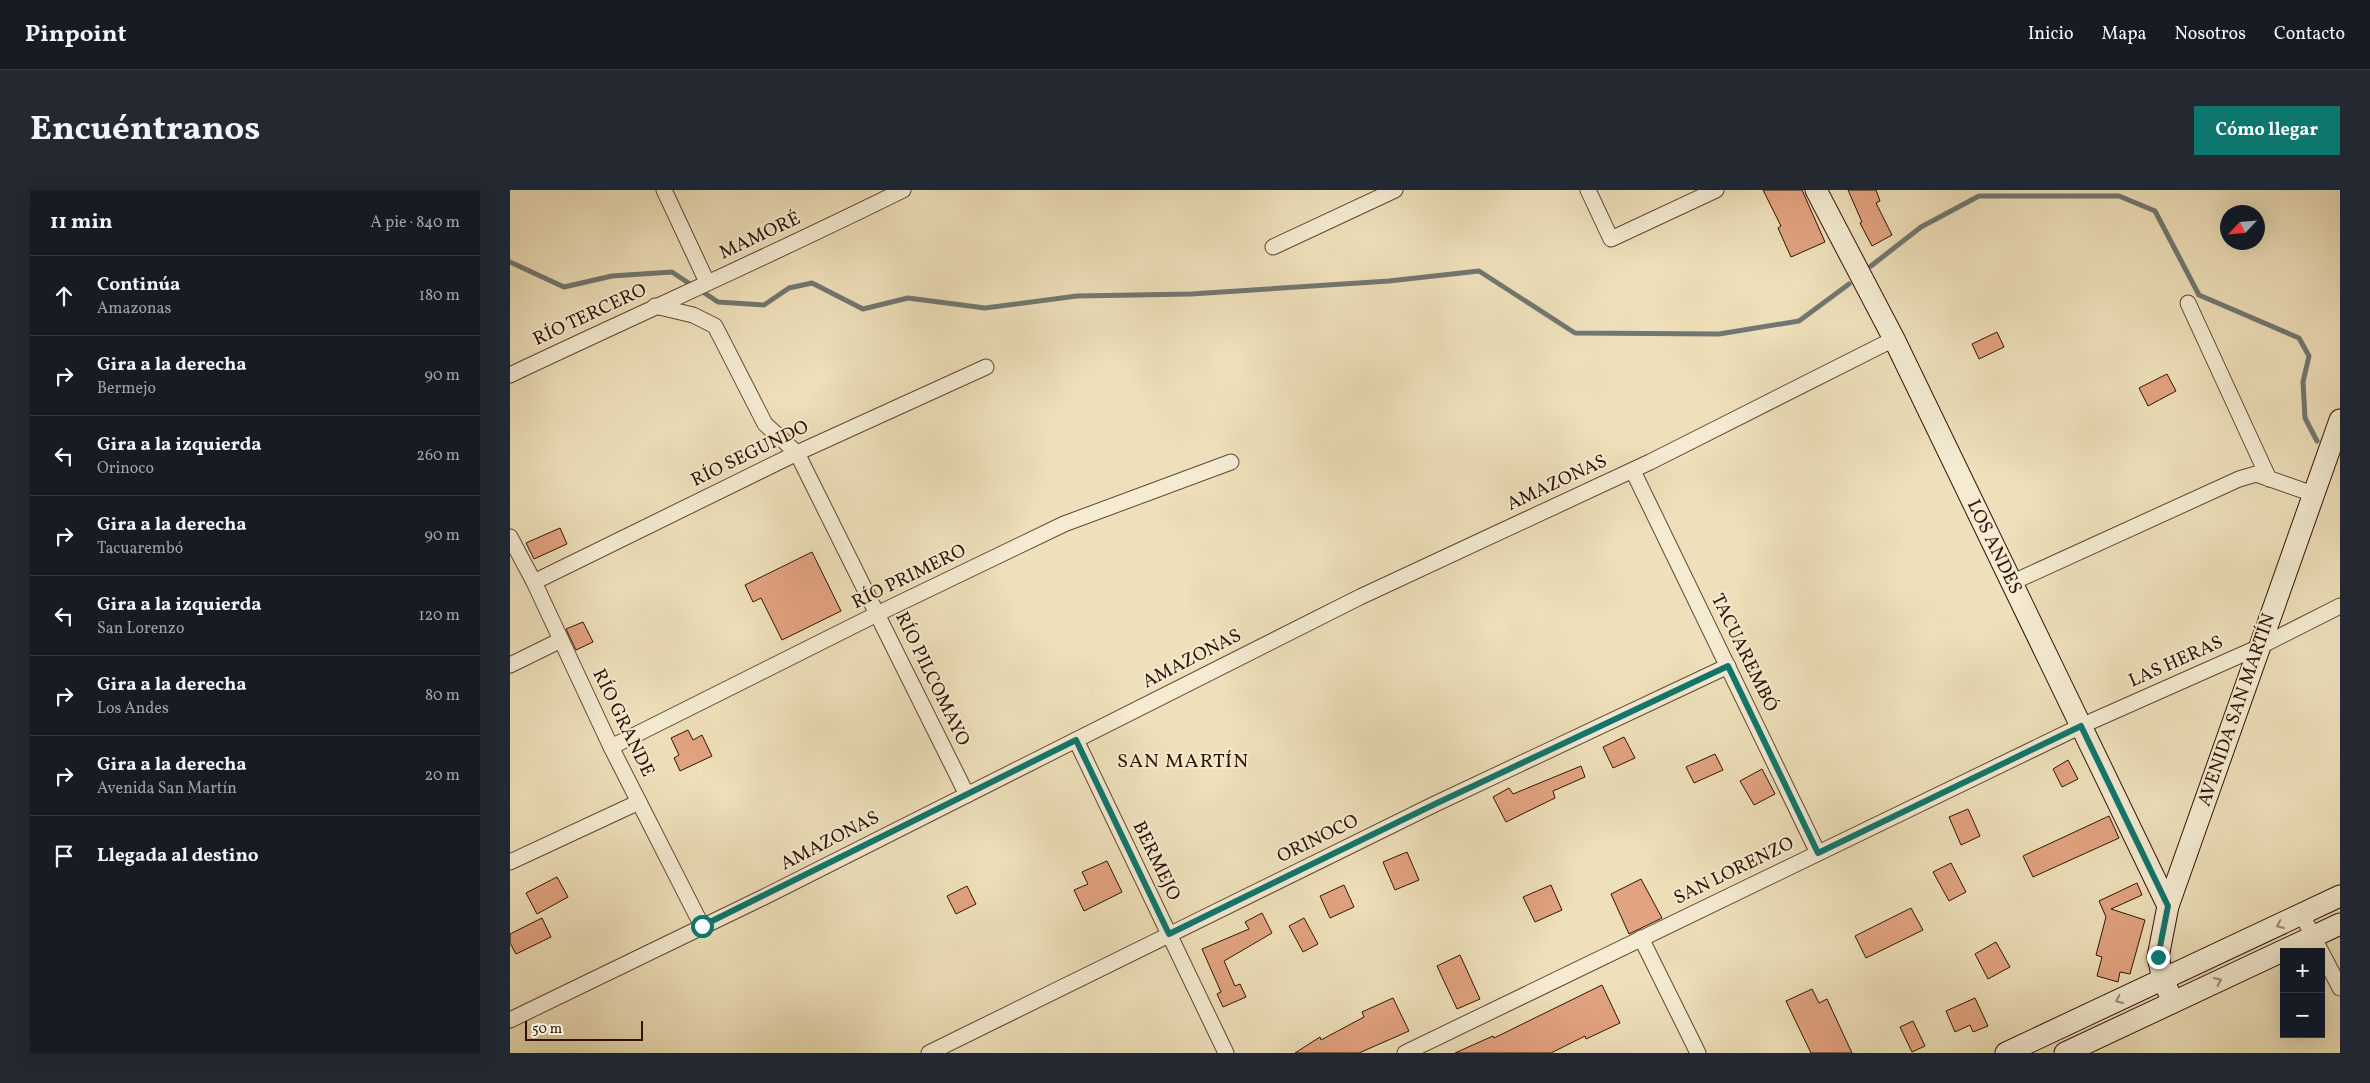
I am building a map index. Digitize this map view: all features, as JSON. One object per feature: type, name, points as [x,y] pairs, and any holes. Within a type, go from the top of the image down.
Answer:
[{"type":"main road","name":"LOS ANDES","points":[[1816,190],[1894,339],[2168,906]]},
{"type":"main road","name":"AVENIDA SAN MARTÍN","points":[[2173,1002],[2163,979],[2158,957],[2168,906],[2340,420]]},
{"type":"main road","points":[[2006,1053],[2340,896]]},
{"type":"main road","points":[[2065,1053],[2340,924]]},
{"type":"street","points":[[664,190],[707,282]]},
{"type":"street","name":"MAMORÉ","points":[[687,292],[875,196],[903,190]]},
{"type":"street","points":[[1273,247],[1396,190]]},
{"type":"street","points":[[1588,190],[1611,239],[1716,190]]},
{"type":"street","name":"RÍO TERCERO","points":[[510,375],[687,292]]},
{"type":"street","points":[[2188,303],[2269,479]]},
{"type":"street","name":"RÍO PILCOMAYO","points":[[655,306],[693,315],[715,326],[765,424],[797,453],[967,795]]},
{"type":"street","name":"AMAZONAS","points":[[510,1020],[967,795],[1360,597],[1633,470],[1894,339]]},
{"type":"street","name":"RÍO SEGUNDO","points":[[534,582],[797,453],[986,367]]},
{"type":"street","name":"RÍO PRIMERO","points":[[611,747],[877,614],[1064,524],[1231,462]]},
{"type":"street","name":"TACUAREMBÓ","points":[[1633,470],[1818,853]]},
{"type":"street","points":[[2011,583],[2238,479],[2256,474],[2313,494]]},
{"type":"street","name":"RÍO GRANDE","points":[[510,537],[534,582],[611,747],[702,926]]},
{"type":"street","name":"LAS HERAS","points":[[2081,726],[2259,647],[2340,606]]},
{"type":"street","points":[[510,666],[561,640]]},
{"type":"street","name":"ORINOCO","points":[[929,1053],[1444,800],[1728,666]]},
{"type":"street","name":"SAN LORENZO","points":[[1405,1053],[2081,726]]},
{"type":"street","name":"BERMEJO","points":[[1076,740],[1226,1053]]},
{"type":"street","points":[[510,862],[639,802]]},
{"type":"street","points":[[2302,914],[2340,988]]},
{"type":"street","points":[[1641,938],[1698,1053]]},
{"type":"building","points":[[1763,190],[1802,190],[1825,242],[1791,257],[1778,228],[1781,226]]},
{"type":"building","points":[[1848,190],[1876,190],[1880,201],[1876,203],[1892,235],[1872,246],[1860,223],[1862,222]]},
{"type":"building","points":[[1997,332],[2004,347],[1979,359],[1972,344]]},
{"type":"building","points":[[2167,374],[2176,391],[2148,406],[2139,388]]},
{"type":"building","points":[[560,528],[567,544],[534,559],[526,543]]},
{"type":"building","points":[[812,552],[841,611],[782,640],[761,598],[753,602],[745,585]]},
{"type":"building","points":[[583,622],[593,642],[576,650],[566,629]]},
{"type":"building","points":[[688,730],[693,740],[702,735],[712,756],[680,771],[674,758],[679,755],[671,738]]},
{"type":"building","points":[[1624,737],[1635,758],[1613,768],[1603,747]]},
{"type":"building","points":[[1715,754],[1723,770],[1694,783],[1686,767]]},
{"type":"building","points":[[2068,760],[2078,779],[2062,787],[2053,769]]},
{"type":"building","points":[[1581,766],[1585,777],[1553,791],[1555,798],[1506,822],[1493,797],[1509,788],[1513,794]]},
{"type":"building","points":[[1762,769],[1775,794],[1754,805],[1740,781]]},
{"type":"building","points":[[1968,809],[1980,836],[1961,845],[1949,817]]},
{"type":"building","points":[[2109,816],[2119,838],[2033,877],[2023,856]]},
{"type":"building","points":[[1407,852],[1419,880],[1395,890],[1383,862]]},
{"type":"building","points":[[1107,861],[1122,892],[1084,911],[1074,890],[1088,884],[1082,872]]},
{"type":"building","points":[[1951,863],[1966,892],[1949,901],[1933,872]]},
{"type":"building","points":[[557,877],[568,897],[537,914],[526,893]]},
{"type":"building","points":[[1641,879],[1662,918],[1629,934],[1611,894]]},
{"type":"building","points":[[2137,883],[2142,895],[2111,909],[2145,920],[2130,974],[2120,972],[2118,982],[2097,976],[2102,957],[2096,955],[2106,917],[2099,901]]},
{"type":"building","points":[[1344,885],[1354,907],[1330,918],[1320,896]]},
{"type":"building","points":[[1551,885],[1562,910],[1535,922],[1523,897]]},
{"type":"building","points":[[967,886],[976,904],[956,914],[947,896]]},
{"type":"building","points":[[1911,908],[1923,930],[1866,958],[1855,936]]},
{"type":"building","points":[[1262,913],[1272,933],[1224,961],[1235,986],[1240,984],[1246,997],[1223,1007],[1217,994],[1221,992],[1202,949],[1249,929],[1245,922]]},
{"type":"building","points":[[542,918],[551,937],[516,954],[510,943],[510,934]]},
{"type":"building","points":[[1304,918],[1318,944],[1303,952],[1289,926]]},
{"type":"building","points":[[1996,942],[2010,967],[1988,979],[1975,954]]},
{"type":"building","points":[[1460,955],[1480,999],[1457,1009],[1437,966]]},
{"type":"building","points":[[1602,985],[1620,1023],[1586,1039],[1585,1036],[1551,1053],[1455,1053],[1493,1036],[1494,1038]]},
{"type":"building","points":[[1812,989],[1819,1003],[1827,999],[1852,1053],[1811,1053],[1786,1001]]},
{"type":"building","points":[[1393,998],[1409,1031],[1359,1053],[1295,1053],[1320,1037],[1321,1040],[1364,1017],[1362,1012]]},
{"type":"building","points":[[1975,998],[1988,1026],[1973,1032],[1970,1025],[1955,1032],[1946,1011]]},
{"type":"building","points":[[1913,1021],[1925,1046],[1912,1052],[1900,1027]]},
{"type":"waterway","points":[[1871,266],[1921,227],[1979,196],[2119,196],[2155,211],[2199,295],[2299,338],[2309,356],[2303,382],[2305,418],[2317,441]]},
{"type":"waterway","points":[[510,262],[564,287],[612,276],[672,272],[693,286]]},
{"type":"waterway","points":[[700,290],[718,302],[764,305],[789,288],[812,283],[863,309],[908,298],[985,308],[1077,296],[1191,294],[1389,281],[1479,271],[1575,333],[1719,334],[1799,321],[1849,284]]},
{"type":"district","name":"SAN MARTÍN","points":[[1183,762]]},
{"type":"route","points":[[702,926],[764,897],[1076,740],[1169,934],[1435,804],[1728,666],[1818,853],[2081,726],[2168,906],[2158,957]]}]
